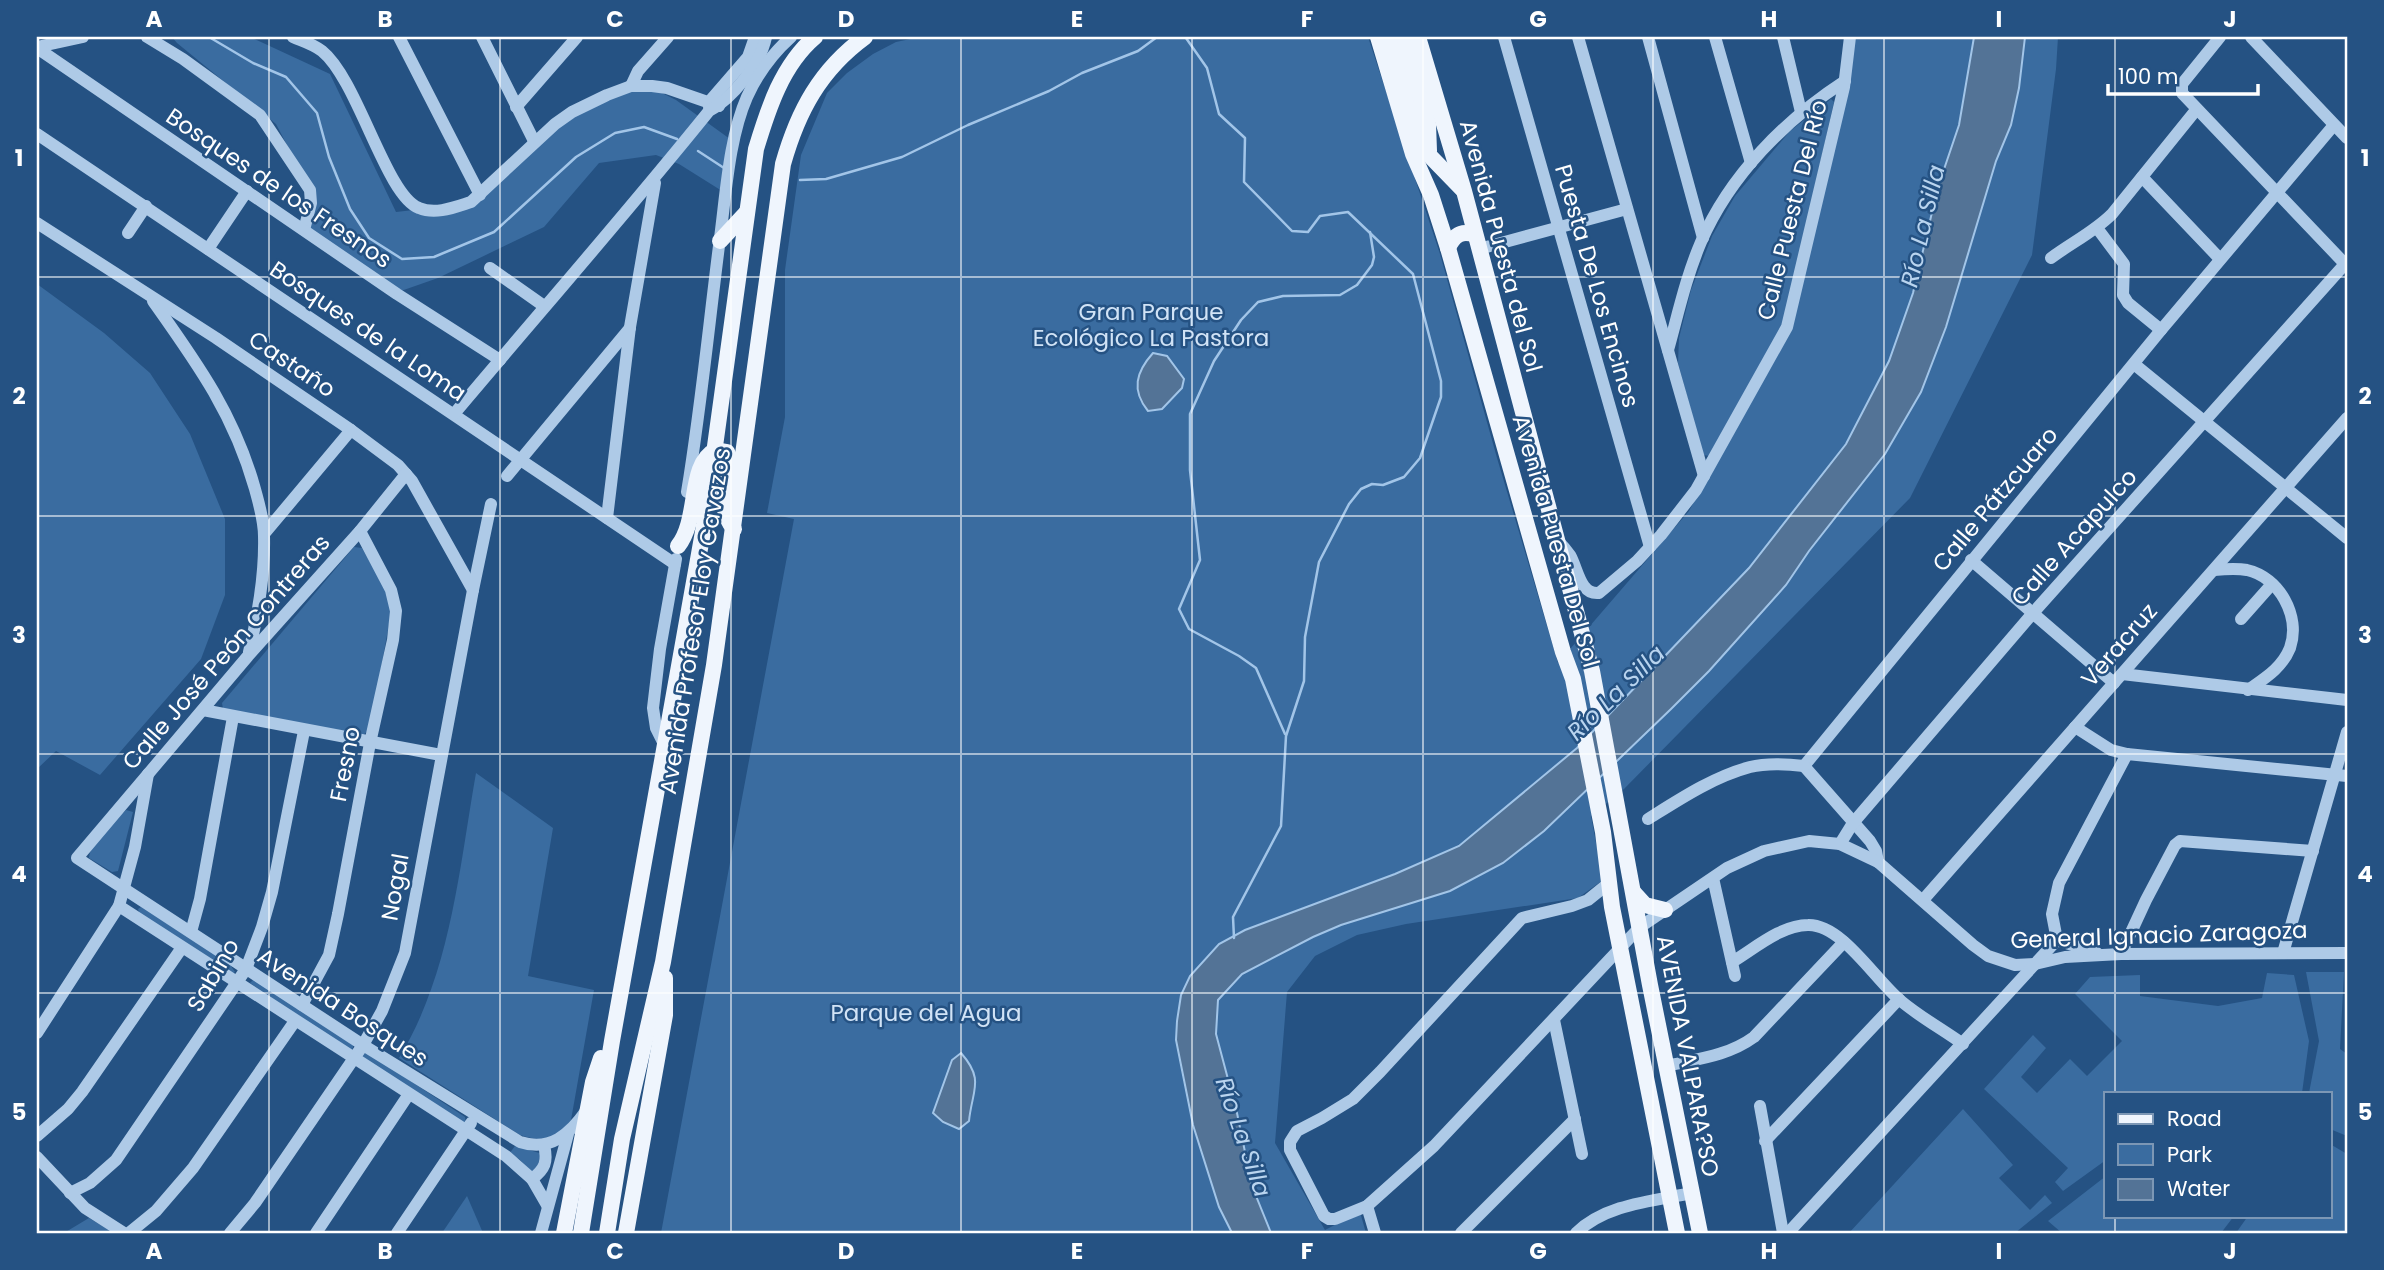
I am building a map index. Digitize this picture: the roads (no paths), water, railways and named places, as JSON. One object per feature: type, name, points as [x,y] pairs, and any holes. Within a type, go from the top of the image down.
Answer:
[{"type":"main road","name":"Avenida Profesor Eloy Cavazos","points":[[564,1233],[587,1110],[599,1062],[612,1041],[716,450],[756,149],[765,120],[786,72],[797,55],[815,37]]},
{"type":"main road","name":"Avenida Profesor Eloy Cavazos","points":[[607,1233],[622,1139],[663,962],[714,665],[783,164],[804,104],[829,70],[865,37]]},
{"type":"main road","points":[[1378,37],[1413,154],[1431,195]]},
{"type":"main road","points":[[1389,37],[1419,137],[1428,154],[1464,191]]},
{"type":"main road","name":"Avenida Puesta del Sol","points":[[1404,37],[1428,124],[1431,195]]},
{"type":"main road","name":"Avenida Puesta del Sol","points":[[1418,37],[1464,191],[1592,671]]},
{"type":"main road","name":"Avenida Puesta Del Sol","points":[[1431,195],[1573,679],[1603,832],[1621,947]]},
{"type":"main road","points":[[720,241],[747,212]]},
{"type":"main road","points":[[1448,248],[1454,237],[1461,233],[1468,232],[1477,242]]},
{"type":"main road","points":[[1462,295],[1475,296],[1489,289]]},
{"type":"main road","points":[[678,546],[691,522],[699,468],[706,456],[716,450],[724,451],[730,458],[723,508],[734,529]]},
{"type":"main road","name":"Avenida Puesta Del Sol","points":[[1592,671],[1640,927]]},
{"type":"main road","points":[[1634,894],[1645,905],[1665,910]]},
{"type":"main road","name":"AVENIDA VALPARA?SO","points":[[1640,927],[1700,1233]]},
{"type":"main road","name":"AVENIDA VALPARA?SO","points":[[1621,947],[1677,1233]]},
{"type":"main road","points":[[626,1233],[666,1003],[663,962]]},
{"type":"main road","points":[[581,1233],[612,1041]]},
{"type":"street","points":[[37,48],[83,37]]},
{"type":"street","points":[[147,37],[251,107],[265,121],[310,190],[311,203],[304,230]]},
{"type":"street","points":[[293,37],[321,50],[341,74],[400,191],[407,201],[420,209],[435,211],[471,202],[534,141],[572,112],[631,86],[667,88],[712,106]]},
{"type":"street","points":[[399,37],[480,195]]},
{"type":"street","points":[[482,37],[534,141]]},
{"type":"street","points":[[516,107],[577,37]]},
{"type":"street","points":[[631,86],[638,71],[668,37]]},
{"type":"street","points":[[454,414],[653,180],[748,57],[755,37]]},
{"type":"street","points":[[712,106],[733,91],[760,56],[766,37]]},
{"type":"street","points":[[664,744],[656,728],[653,708],[660,649],[690,478],[736,133],[747,97],[767,62],[791,37]]},
{"type":"street","name":"Puesta De Los Encinos","points":[[1504,37],[1650,547]]},
{"type":"street","points":[[1578,37],[1704,476]]},
{"type":"street","points":[[1648,37],[1703,238]]},
{"type":"street","points":[[1715,37],[1751,163]]},
{"type":"street","points":[[1783,37],[1801,112]]},
{"type":"street","name":"Calle Puesta Del Río","points":[[1556,538],[1570,555],[1584,588],[1594,594],[1603,591],[1650,547],[1704,476],[1790,322],[1845,81],[1850,37]]},
{"type":"street","points":[[2220,37],[2180,87],[2184,97],[2346,265]]},
{"type":"street","points":[[2251,37],[2347,138]]},
{"type":"street","name":"Bosques de los Fresnos","points":[[37,48],[397,294],[500,360]]},
{"type":"street","points":[[1668,351],[1688,278],[1703,238],[1725,198],[1771,141],[1801,112],[1845,81]]},
{"type":"street","points":[[733,91],[740,90],[747,97]]},
{"type":"street","points":[[2051,258],[2074,240],[2097,228],[2112,214],[2196,110]]},
{"type":"street","name":"Calle Pátzcuaro","points":[[1804,766],[2161,330],[2334,125]]},
{"type":"street","name":"Bosques de la Loma","points":[[37,134],[675,564]]},
{"type":"street","points":[[2142,177],[2220,259]]},
{"type":"street","points":[[607,518],[630,327],[655,183],[653,180]]},
{"type":"street","points":[[208,249],[247,191]]},
{"type":"street","points":[[128,233],[146,206]]},
{"type":"street","points":[[1477,242],[1559,228],[1627,209]]},
{"type":"street","name":"Castaño","points":[[37,223],[216,338],[351,429],[392,460],[406,474],[472,590]]},
{"type":"street","points":[[2097,228],[2124,264],[2123,295],[2128,303],[2161,330]]},
{"type":"street","name":"Calle Acapulco","points":[[1840,844],[1853,823],[2033,613],[2346,265]]},
{"type":"street","points":[[490,268],[544,306]]},
{"type":"street","points":[[149,296],[218,396],[250,471],[264,534],[257,615],[248,656]]},
{"type":"street","points":[[507,476],[630,327]]},
{"type":"street","points":[[2134,364],[2347,538]]},
{"type":"street","name":"Veracruz","points":[[1923,900],[2347,418]]},
{"type":"street","points":[[264,534],[351,429]]},
{"type":"street","name":"Calle José Peón Contreras","points":[[78,858],[406,474]]},
{"type":"street","name":"Nogal","points":[[230,1233],[255,1203],[363,1045],[382,1010],[405,953],[472,590],[491,504]]},
{"type":"street","name":"Fresno","points":[[302,1005],[329,955],[393,640],[396,611],[391,590],[360,531]]},
{"type":"street","points":[[1971,560],[2033,613],[2118,679],[2347,700]]},
{"type":"street","points":[[2214,570],[2246,570],[2260,575],[2272,584],[2290,609],[2293,629],[2290,647],[2274,672],[2248,690]]},
{"type":"street","points":[[2241,620],[2272,584]]},
{"type":"street","points":[[203,710],[441,755]]},
{"type":"street","points":[[191,932],[200,900],[233,717]]},
{"type":"street","points":[[2075,727],[2112,750],[2127,754],[2341,776]]},
{"type":"street","name":"Sabino","points":[[70,1193],[90,1183],[116,1160],[246,969],[272,891],[304,731]]},
{"type":"street","points":[[2283,953],[2313,851],[2341,776],[2347,732]]},
{"type":"street","points":[[2057,940],[2052,914],[2059,883],[2127,754]]},
{"type":"street","points":[[1648,820],[1715,781],[1751,767],[1785,764],[1804,766]]},
{"type":"street","name":"General Ignacio Zaragoza","points":[[1804,766],[1873,845],[1878,862],[1988,956],[2015,965],[2035,964],[2065,957],[2121,954],[2347,953]]},
{"type":"street","points":[[37,1033],[119,906],[125,889],[148,774]]},
{"type":"street","points":[[1609,883],[1588,900],[1522,918],[1371,1081],[1353,1098],[1297,1131],[1290,1142],[1290,1150],[1324,1216],[1335,1219],[1367,1206],[1434,1146],[1640,927],[1713,878],[1764,850],[1809,841],[1840,844],[1878,862]]},
{"type":"street","points":[[2121,954],[2146,900],[2175,845],[2180,841],[2313,851]]},
{"type":"street","name":"Avenida Bosques","points":[[78,858],[476,1117],[520,1143],[529,1146],[544,1145]]},
{"type":"street","points":[[1713,878],[1735,976]]},
{"type":"street","name":"Avenida Bosques","points":[[119,906],[516,1163],[532,1179],[547,1205]]},
{"type":"street","points":[[1732,962],[1780,933],[1799,926],[1818,926],[1844,942],[1899,999],[1963,1044]]},
{"type":"street","points":[[2057,940],[2104,955]]},
{"type":"street","points":[[1785,1233],[2057,940]]},
{"type":"street","points":[[1666,1066],[1728,1052],[1754,1037],[1844,942]]},
{"type":"street","points":[[37,1136],[68,1109],[82,1092],[181,948]]},
{"type":"street","points":[[1765,1142],[1899,999]]},
{"type":"street","points":[[1555,1020],[1582,1154]]},
{"type":"street","points":[[37,1157],[70,1193],[98,1218],[127,1233],[156,1212],[193,1168],[295,1021]]},
{"type":"street","points":[[316,1233],[409,1094]]},
{"type":"street","points":[[1760,1106],[1785,1233]]},
{"type":"street","points":[[541,1233],[568,1134],[587,1110]]},
{"type":"street","points":[[397,1233],[476,1117]]},
{"type":"street","points":[[1461,1233],[1575,1119]]},
{"type":"street","points":[[532,1179],[541,1172],[546,1163],[544,1145],[568,1134]]},
{"type":"street","points":[[1576,1233],[1606,1212],[1692,1193]]},
{"type":"street","points":[[1367,1206],[1375,1233]]},
{"type":"water","points":[[1974,37],[2025,37],[2019,88],[2011,125],[1996,161],[1946,327],[1921,392],[1885,454],[1809,551],[1786,585],[1709,671],[1544,831],[1503,863],[1450,891],[1341,925],[1313,937],[1242,974],[1218,1000],[1216,1034],[1237,1113],[1252,1186],[1271,1233],[1232,1233],[1219,1207],[1193,1125],[1176,1040],[1181,995],[1190,976],[1219,944],[1245,930],[1395,874],[1459,846],[1577,748],[1749,568],[1846,444],[1889,361],[1913,293],[1938,187],[1959,125]]},
{"type":"water","points":[[1153,353],[1167,356],[1184,379],[1182,388],[1162,409],[1148,411],[1139,396],[1138,381],[1139,374]]},
{"type":"water","points":[[961,1053],[973,1071],[975,1086],[969,1121],[959,1129],[943,1122],[933,1113],[952,1060]]},
{"type":"waterway","points":[[209,37],[253,63],[286,77],[317,113],[329,157],[350,209],[369,238],[402,259],[434,257],[494,232],[576,157],[615,133],[644,127],[677,139]]},
{"type":"waterway","points":[[800,180],[826,179],[902,157],[968,125],[1049,91],[1082,73],[1138,51],[1157,37]]},
{"type":"waterway","points":[[1181,37],[1186,38],[1207,68],[1219,114],[1245,138],[1244,182],[1292,231],[1308,232],[1320,216],[1348,212],[1413,274],[1441,381],[1441,397],[1420,458],[1404,477],[1361,489],[1349,504],[1319,562],[1305,637],[1304,681],[1286,736],[1281,826],[1233,917],[1234,938]]},
{"type":"waterway","points":[[698,151],[724,168]]},
{"type":"waterway","points":[[1285,734],[1256,668],[1189,629],[1179,609],[1200,560],[1190,470],[1190,414],[1214,361],[1241,320],[1258,302],[1283,296],[1340,295],[1357,285],[1372,265],[1374,257],[1370,232]]},
{"type":"water label","name":"Río La Silla","points":[[1923,226]]},
{"type":"water label","name":"Río La Silla","points":[[1616,693]]},
{"type":"water label","name":"Río La Silla","points":[[1243,1137]]},
{"type":"park label","name":"Gran Parque Ecológico La Pastora","points":[[1151,325]]},
{"type":"park label","name":"Parque del Agua","points":[[926,1013]]}]
